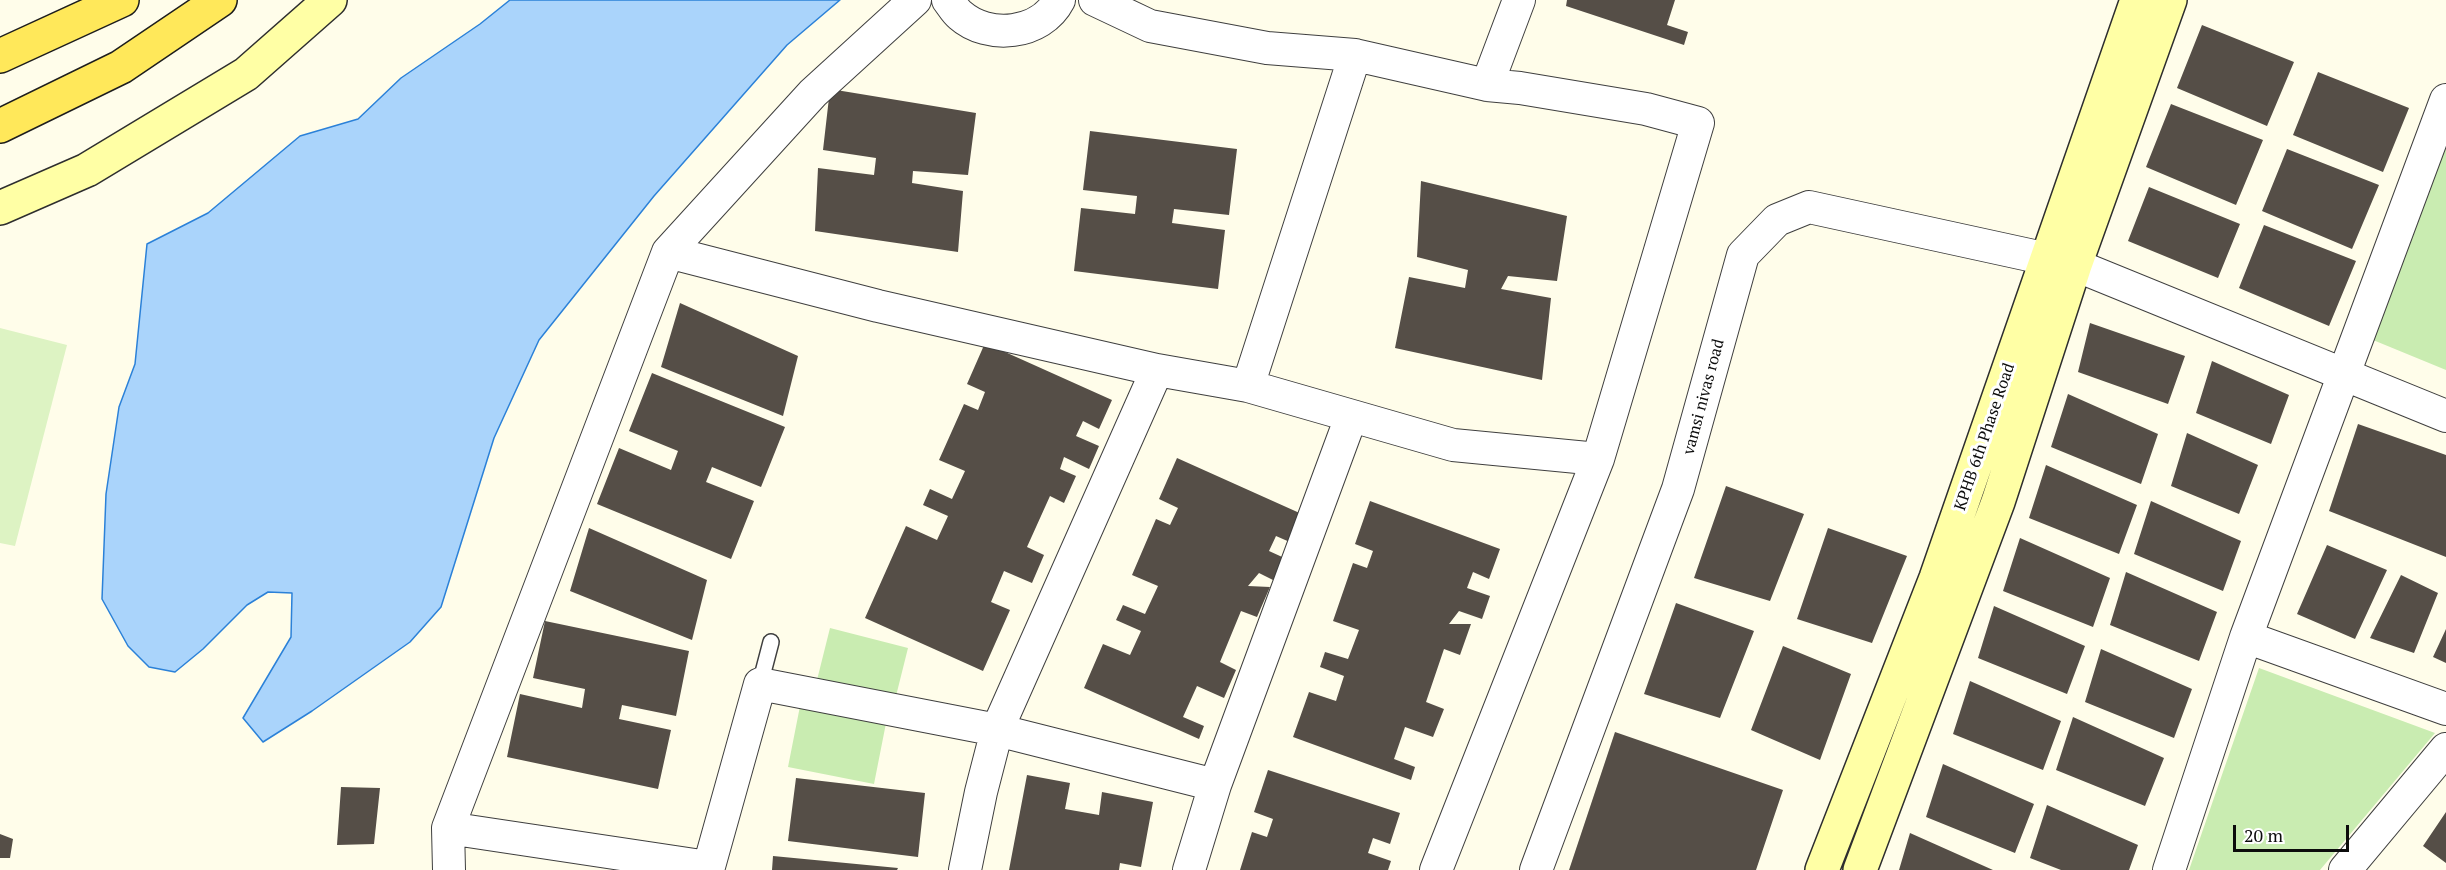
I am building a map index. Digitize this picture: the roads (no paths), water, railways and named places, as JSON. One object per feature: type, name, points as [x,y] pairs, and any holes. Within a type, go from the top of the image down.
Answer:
[{"type":"main road","points":[[0,56],[122,0]]},
{"type":"main road","points":[[0,126],[121,68],[220,0]]},
{"type":"street","points":[[0,208],[87,170],[246,74],[330,0]]},
{"type":"street","points":[[449,870],[448,828],[668,252],[813,93],[915,0]]},
{"type":"street","points":[[948,0],[960,15],[978,26],[999,32],[1020,29],[1040,20],[1059,0]]},
{"type":"street","points":[[1095,0],[1150,26],[1267,48],[1355,56],[1487,85],[1520,88],[1646,109],[1698,123],[1598,459],[1436,870]]},
{"type":"street","points":[[1487,85],[1519,0]]},
{"type":"street","name":"KPHB 6th Phase Road","points":[[1860,870],[1998,502],[2061,262],[2137,0]]},
{"type":"street","name":"KPHB 6th Phase Road","points":[[1822,870],[2061,262],[2170,0]]},
{"type":"street","points":[[1248,386],[1355,56]]},
{"type":"street","points":[[2169,870],[2246,636],[2446,100]]},
{"type":"street","name":"vamsi nivas road","points":[[1536,870],[1678,489],[1743,255],[1777,220],[1809,207],[2061,262],[2446,416]]},
{"type":"street","points":[[668,252],[889,309],[1157,370],[1248,386],[1453,445],[1598,459]]},
{"type":"street","points":[[965,870],[997,730],[1157,370]]},
{"type":"street","points":[[1189,870],[1215,785],[1351,417]]},
{"type":"street","points":[[2246,636],[2446,709]]},
{"type":"street","points":[[448,828],[708,869],[760,684],[997,730],[1215,785]]},
{"type":"street","points":[[2344,870],[2446,749]]},
{"type":"lane","points":[[760,684],[771,642]]},
{"type":"water","points":[[510,0],[840,0],[787,45],[654,196],[539,340],[494,438],[441,607],[410,642],[312,711],[263,742],[243,718],[291,637],[292,593],[268,592],[247,605],[203,649],[175,672],[149,667],[128,646],[102,599],[106,494],[119,407],[135,364],[147,244],[208,213],[300,136],[358,119],[401,78],[480,24]]}]
